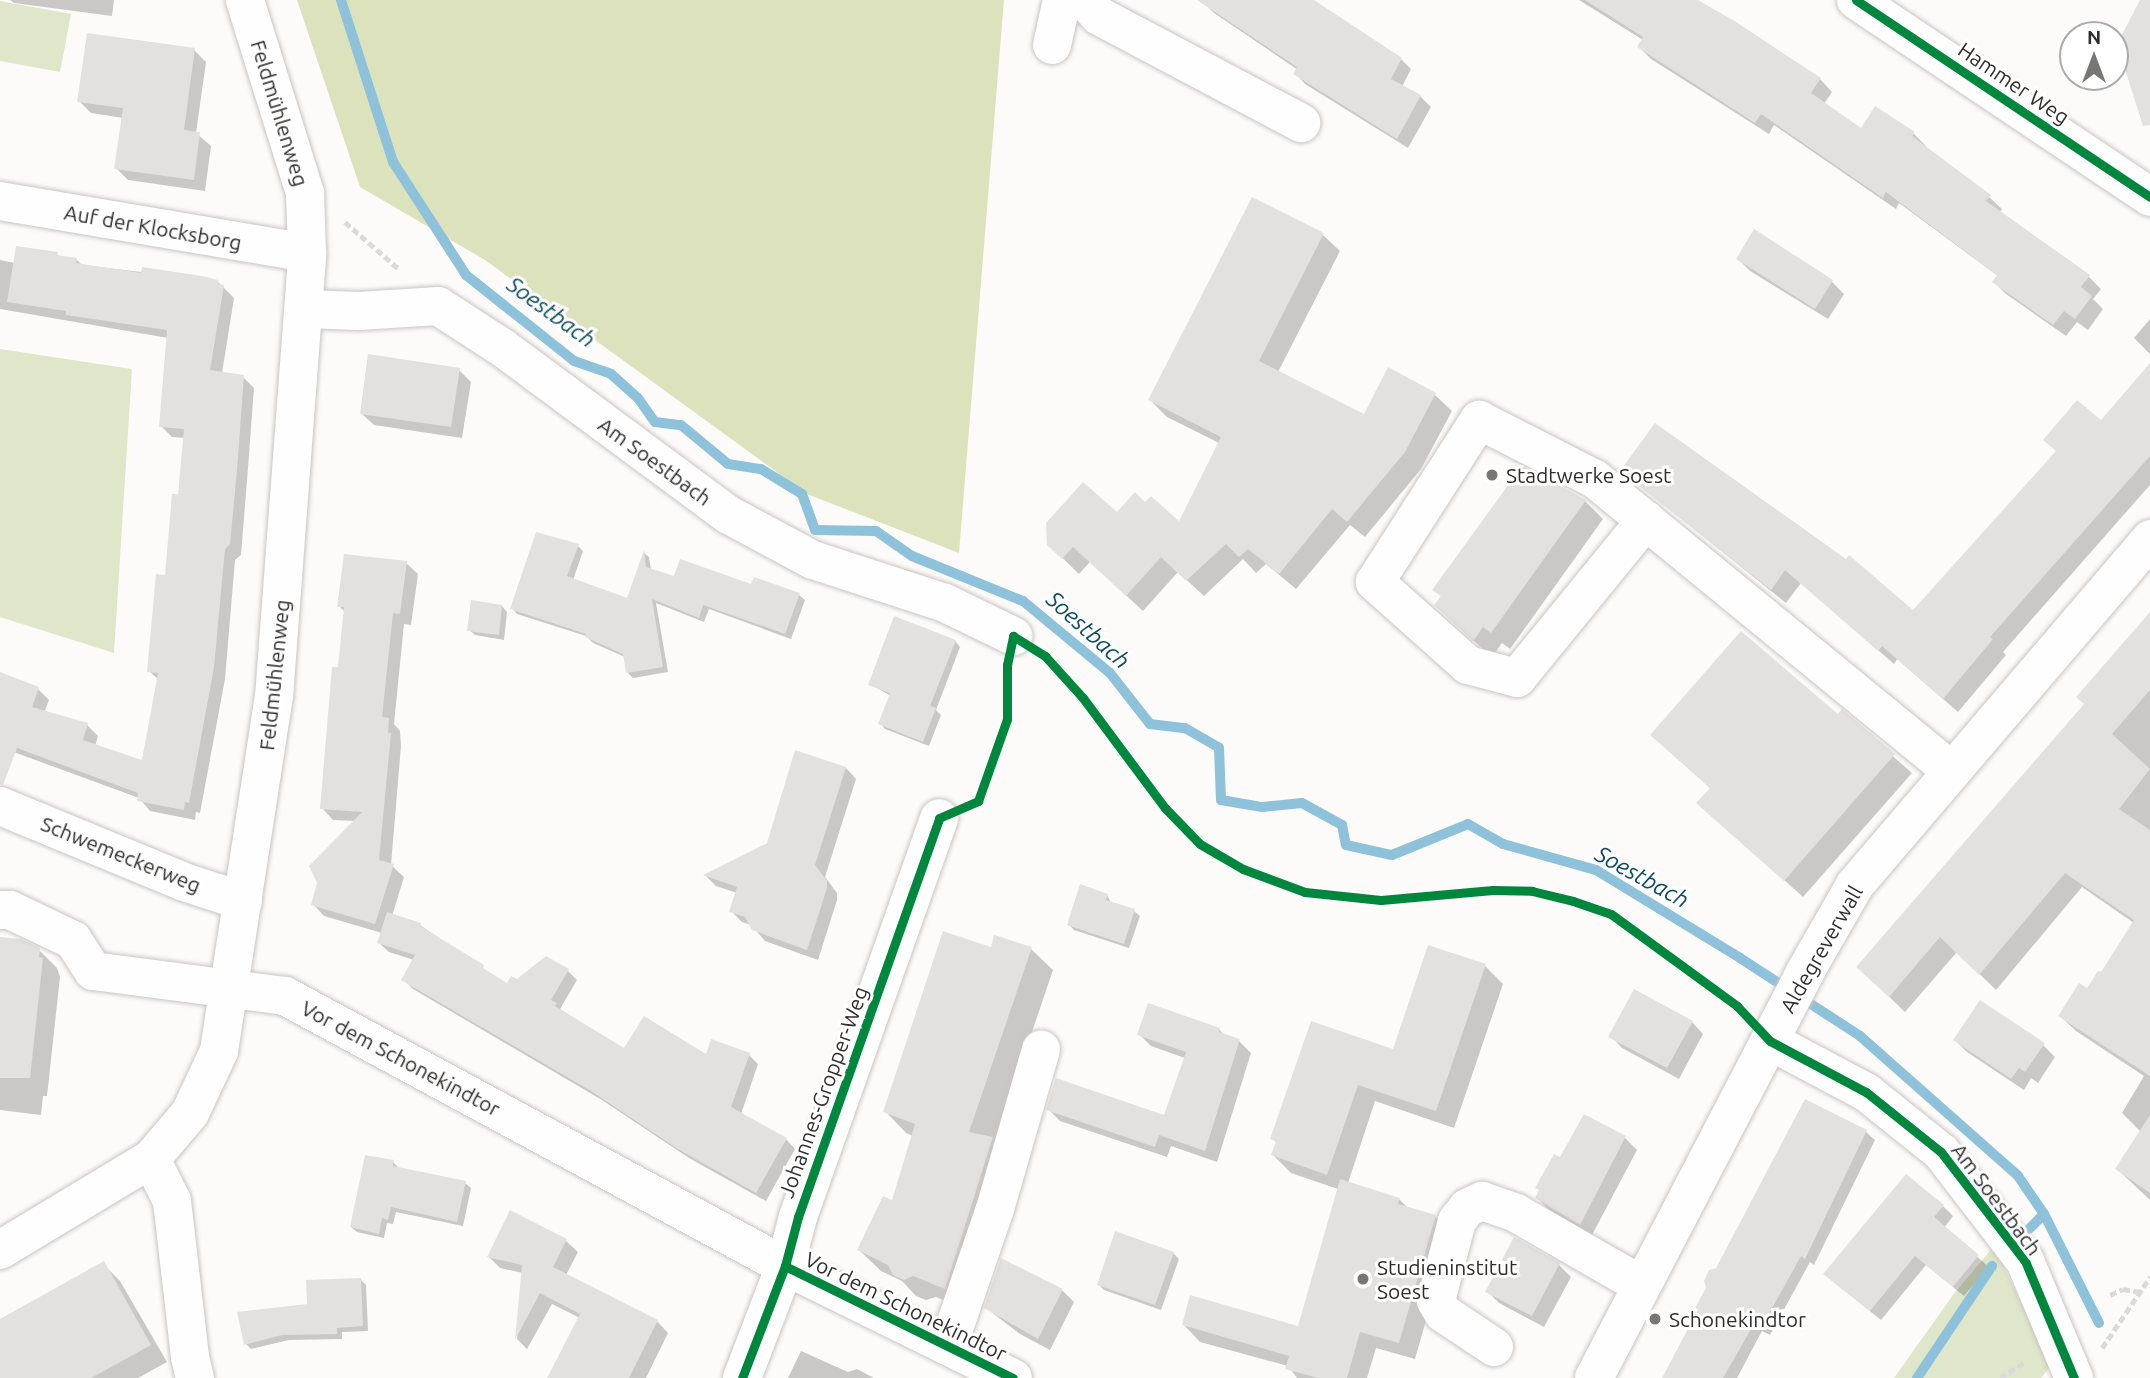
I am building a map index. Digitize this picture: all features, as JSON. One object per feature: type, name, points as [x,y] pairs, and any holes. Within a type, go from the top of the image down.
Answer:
[{"type":"street","name":"Feldmühlenweg","points":[[0,1250],[151,1159],[190,1113],[219,1051],[274,697],[307,253],[305,193],[245,0]]},
{"type":"street","points":[[1052,44],[1062,0]]},
{"type":"street","points":[[1085,0],[1099,16],[1301,123]]},
{"type":"street","name":"Hammer Weg","points":[[1856,0],[2150,197]]},
{"type":"street","name":"Auf der Klocksborg","points":[[0,201],[307,253]]},
{"type":"street","points":[[304,309],[359,311],[438,306]]},
{"type":"street","name":"Am Soestbach","points":[[438,306],[503,348],[729,515],[813,560],[945,603],[1013,636]]},
{"type":"street","points":[[1646,520],[1517,678],[1468,665],[1375,582],[1479,420],[1595,478],[1952,771]]},
{"type":"street","name":"Aldegreverwall","points":[[1594,1378],[1805,972],[1855,885],[2150,539]]},
{"type":"street","name":"Schwemeckerweg","points":[[0,806],[184,882],[243,901]]},
{"type":"street","name":"Johannes-Gropper-Weg","points":[[742,1378],[785,1266],[798,1217],[939,818]]},
{"type":"street","name":"Vor dem Schonekindtor","points":[[0,910],[10,910],[73,940],[93,971],[230,986],[285,996],[785,1266],[1013,1378]]},
{"type":"street","name":"Am Soestbach","points":[[1774,1032],[1866,1092],[1941,1152],[2025,1261],[2085,1367]]},
{"type":"street","points":[[948,1346],[995,1209],[1041,1050]]},
{"type":"street","points":[[151,1159],[172,1201],[190,1357],[195,1378]]},
{"type":"street","points":[[1494,1347],[1443,1313],[1436,1301],[1457,1221],[1467,1208],[1482,1201],[1516,1213],[1641,1285]]},
{"type":"path","points":[[305,193],[357,231],[438,306]]},
{"type":"path","points":[[2085,1367],[2150,1277]]},
{"type":"path","points":[[2110,1295],[2123,1289],[2140,1292]]},
{"type":"green space","points":[[297,0],[1004,0],[959,553],[807,494],[485,260],[360,187]]},
{"type":"green space","points":[[0,1],[71,14],[60,72],[0,61]]},
{"type":"green space","points":[[0,349],[132,369],[114,653],[0,617]]},
{"type":"green space","points":[[1994,1246],[2051,1366],[2041,1378],[1894,1378],[1953,1295]]},
{"type":"building","points":[[1197,0],[1314,0],[1402,58],[1391,79],[1421,95],[1397,139],[1293,74],[1297,67]]},
{"type":"building","points":[[1585,0],[1698,0],[1736,22],[1821,78],[1811,93],[1861,128],[1875,106],[1915,132],[1912,136],[1991,195],[1986,201],[2090,275],[2081,287],[2092,296],[2075,319],[2064,311],[2053,325],[1992,282],[1997,275],[1886,192],[1883,198],[1761,114],[1755,123],[1637,47],[1643,37]]},
{"type":"building","points":[[2140,0],[2150,0],[2150,125],[2143,126],[2129,82],[2129,21]]},
{"type":"building","points":[[87,33],[195,48],[184,130],[200,132],[194,180],[114,169],[123,108],[77,102]]},
{"type":"building","points":[[1252,197],[1324,233],[1259,361],[1364,414],[1388,367],[1436,393],[1405,452],[1347,522],[1332,509],[1279,574],[1248,549],[1239,557],[1226,544],[1186,581],[1161,557],[1126,596],[1073,547],[1062,559],[1047,545],[1046,523],[1083,482],[1117,512],[1135,492],[1145,502],[1151,496],[1179,521],[1221,437],[1148,400]]},
{"type":"building","points":[[1754,229],[1833,280],[1815,309],[1736,259]]},
{"type":"building","points":[[16,246],[58,252],[57,255],[77,258],[76,263],[141,273],[142,267],[202,276],[218,280],[218,284],[224,285],[210,370],[244,375],[237,470],[230,544],[225,549],[214,667],[189,803],[185,802],[184,810],[137,801],[138,793],[17,748],[3,785],[0,784],[0,672],[39,687],[32,707],[88,723],[83,740],[142,760],[158,673],[147,672],[156,574],[165,575],[172,494],[178,494],[184,429],[159,427],[167,330],[66,315],[66,311],[7,302]]},
{"type":"building","points":[[368,354],[460,368],[451,427],[360,414]]},
{"type":"building","points":[[2150,363],[2150,456],[1990,637],[1993,639],[1943,699],[1882,646],[1878,651],[1785,570],[1771,590],[1620,471],[1655,423],[1846,559],[1849,555],[1913,610],[2056,451],[2043,440],[2077,400],[2101,420]]},
{"type":"building","points":[[1522,466],[1586,500],[1491,633],[1483,627],[1473,641],[1434,605],[1441,596],[1432,590]]},
{"type":"building","points":[[536,532],[579,544],[567,576],[627,598],[644,550],[646,567],[674,576],[680,559],[751,584],[754,577],[800,593],[785,634],[703,605],[699,618],[652,599],[663,667],[626,673],[623,654],[585,637],[586,634],[510,609]]},
{"type":"building","points":[[344,554],[407,561],[400,614],[393,613],[382,717],[389,718],[388,733],[391,733],[379,860],[394,864],[375,924],[311,905],[317,883],[309,866],[362,812],[320,809],[332,667],[338,667],[344,607],[337,607]]},
{"type":"building","points":[[471,600],[502,605],[499,635],[467,631]]},
{"type":"building","points":[[2150,612],[2150,690],[2112,734],[2150,769],[2119,809],[2150,830],[2150,1076],[2058,1016],[2079,983],[2087,988],[2098,971],[2101,972],[2134,920],[2065,873],[1979,975],[1940,937],[1889,997],[1856,967],[2084,704],[2076,697]]},
{"type":"building","points":[[894,616],[956,640],[930,706],[936,708],[923,742],[878,724],[890,693],[868,685]]},
{"type":"building","points":[[1741,631],[1838,714],[1842,709],[1895,754],[1784,881],[1696,803],[1710,788],[1650,735]]},
{"type":"building","points":[[795,750],[846,767],[815,865],[827,881],[827,888],[807,950],[752,930],[745,917],[729,912],[737,887],[703,875],[767,843]]},
{"type":"building","points":[[1080,884],[1108,894],[1106,900],[1135,909],[1124,944],[1067,925]]},
{"type":"building","points":[[387,912],[421,923],[420,926],[484,965],[483,968],[507,983],[511,976],[517,979],[546,956],[569,969],[551,1000],[557,1003],[555,1006],[624,1048],[644,1016],[706,1054],[711,1039],[750,1053],[731,1107],[787,1138],[756,1193],[678,1149],[591,1091],[401,980],[415,955],[377,943]]},
{"type":"building","points":[[943,931],[991,947],[994,935],[1032,947],[969,1132],[993,1137],[945,1289],[913,1276],[904,1280],[893,1275],[888,1265],[857,1250],[883,1196],[892,1200],[915,1124],[883,1112]]},
{"type":"building","points":[[0,937],[21,939],[40,948],[39,957],[43,958],[30,1078],[0,1078]]},
{"type":"building","points":[[1428,945],[1486,964],[1436,1111],[1358,1085],[1327,1175],[1271,1155],[1276,1141],[1270,1139],[1311,1021],[1393,1049]]},
{"type":"building","points":[[1634,989],[1693,1021],[1667,1068],[1608,1037]]},
{"type":"building","points":[[1980,1000],[2045,1043],[2025,1072],[2019,1068],[2011,1079],[1953,1040]]},
{"type":"building","points":[[1148,1003],[1220,1028],[1219,1032],[1240,1039],[1205,1151],[1159,1135],[1155,1147],[1046,1110],[1056,1078],[1164,1115],[1186,1052],[1137,1035]]},
{"type":"building","points":[[1805,1099],[1867,1130],[1805,1259],[1801,1256],[1761,1328],[1754,1324],[1723,1378],[1662,1378],[1698,1310],[1695,1308],[1706,1288],[1704,1281],[1709,1270],[1716,1268]]},
{"type":"building","points":[[1584,1114],[1626,1136],[1580,1225],[1535,1198],[1539,1190],[1535,1188],[1554,1154],[1560,1157]]},
{"type":"building","points":[[2150,1115],[2150,1193],[2115,1169]]},
{"type":"building","points":[[365,1155],[394,1160],[393,1166],[466,1181],[457,1222],[391,1207],[388,1220],[382,1218],[379,1234],[350,1227]]},
{"type":"building","points":[[1906,1174],[1944,1205],[1934,1217],[1979,1255],[1953,1287],[1915,1256],[1870,1311],[1823,1274]]},
{"type":"building","name":"Studieninstitut Soest","points":[[1340,1179],[1400,1198],[1398,1204],[1436,1215],[1399,1343],[1360,1332],[1347,1378],[1318,1378],[1285,1369],[1289,1356],[1182,1325],[1190,1295],[1298,1326]]},
{"type":"building","points":[[510,1210],[567,1239],[553,1267],[658,1320],[629,1378],[547,1378],[580,1314],[540,1293],[515,1340],[522,1265],[487,1257]]},
{"type":"building","points":[[1115,1231],[1174,1252],[1155,1305],[1097,1285]]},
{"type":"building","points":[[1514,1237],[1560,1263],[1532,1316],[1485,1292]]},
{"type":"building","points":[[1001,1258],[1063,1289],[1038,1339],[984,1308]]},
{"type":"building","points":[[104,1261],[151,1345],[91,1378],[0,1378],[0,1319]]},
{"type":"building","points":[[361,1278],[363,1326],[337,1328],[337,1334],[282,1335],[244,1345],[237,1312],[307,1304],[306,1280]]},
{"type":"waterway","name":"Soestbach","points":[[341,0],[393,162],[466,275],[574,361],[611,374],[638,398],[655,422],[681,425],[728,464],[761,469],[802,494],[815,530],[876,531],[912,556],[1023,601],[1110,673],[1150,724],[1185,728],[1219,748],[1221,800],[1262,807],[1302,803],[1342,825],[1346,845],[1392,855],[1468,824],[1503,844],[1596,870],[1740,958],[1860,1036],[2018,1176],[2044,1214],[2099,1323]]},
{"type":"waterway","points":[[2029,1229],[2044,1214]]},
{"type":"waterway","points":[[1917,1378],[1992,1266]]},
{"type":"cycle path","points":[[1856,0],[2150,197]]},
{"type":"cycle path","points":[[742,1378],[785,1266],[798,1217],[939,818],[978,801],[1007,719],[1007,665],[1013,636],[1045,656],[1083,698],[1165,808],[1200,844],[1243,869],[1305,892],[1381,900],[1493,890],[1532,891],[1611,914],[1737,1006],[1770,1041],[1866,1092],[1941,1152],[2025,1261],[2074,1378]]},
{"type":"cycle path","points":[[785,1266],[1013,1378]]},
{"type":"place","name":"Stadtwerke Soest","points":[[1492,475]]},
{"type":"place","name":"Studieninstitut Soest","points":[[1363,1279]]},
{"type":"place","name":"Schonekindtor","points":[[1655,1319]]}]
